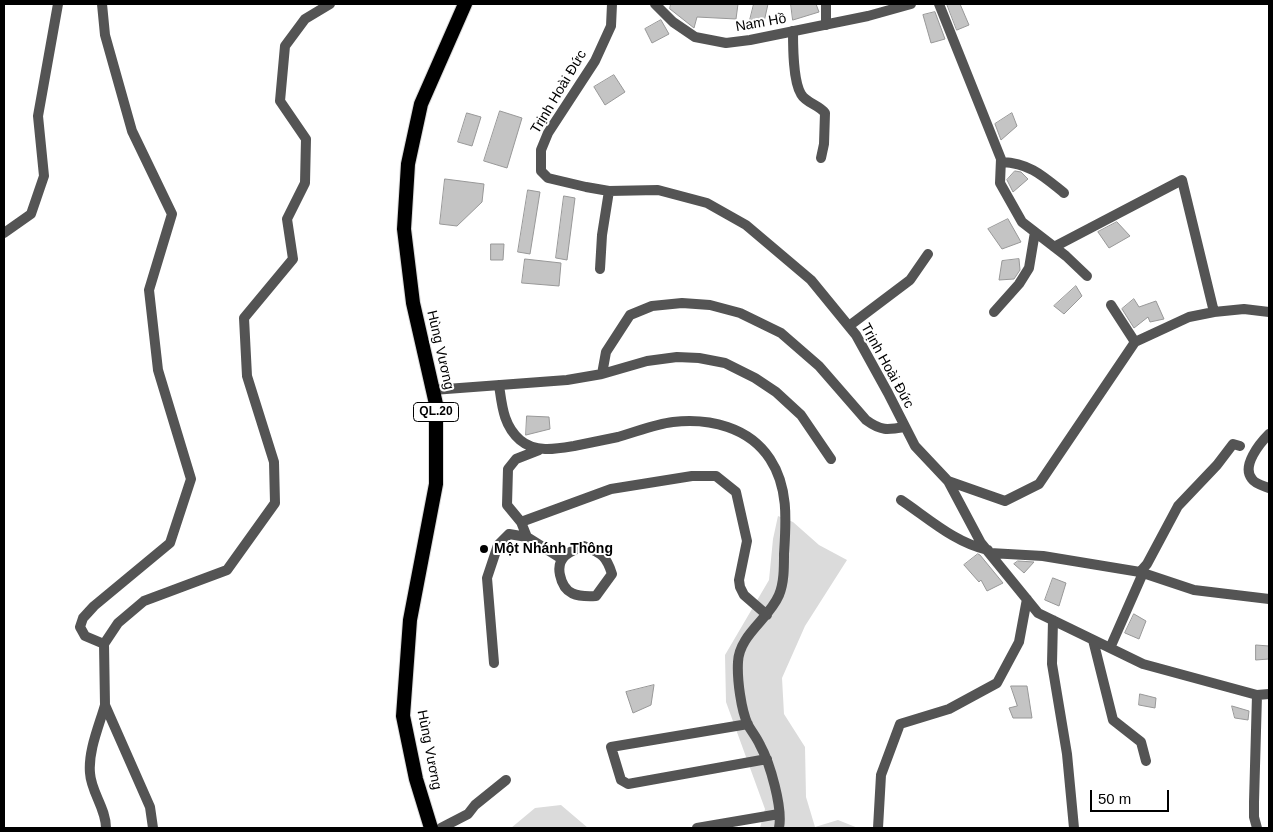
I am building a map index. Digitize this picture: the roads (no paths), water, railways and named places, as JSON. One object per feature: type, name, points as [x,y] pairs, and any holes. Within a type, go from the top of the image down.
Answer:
[{"type":"highway","name":"Hùng Vương","points":[[431,828],[416,779],[403,716],[410,620],[436,484],[436,404],[413,303],[404,229],[408,164],[421,104],[465,4]]},
{"type":"street","points":[[4,233],[31,214],[44,176],[38,116],[58,4]]},
{"type":"street","points":[[102,4],[105,35],[132,131],[172,214],[150,290],[158,370],[191,479],[170,543],[94,606],[83,618],[80,627],[86,636],[104,644]]},
{"type":"street","points":[[106,828],[102,806],[94,789],[90,774],[90,758],[105,705],[104,644],[118,623],[144,601],[228,570],[276,503],[274,462],[246,376],[244,318],[293,259],[287,219],[305,184],[306,139],[280,101],[286,46],[305,19],[330,4]]},
{"type":"street","name":"Trịnh Hoài Đức","points":[[612,4],[611,26],[596,61],[548,133],[541,150],[541,172],[548,178],[609,191],[658,190],[707,203],[746,225],[811,280],[849,326],[860,342],[915,446],[948,481],[1005,501],[1039,484],[1135,342]]},
{"type":"street","name":"Nam Hồ","points":[[655,4],[673,22],[695,37],[726,43],[750,40],[868,16],[911,4]]},
{"type":"street","points":[[826,4],[826,24]]},
{"type":"street","points":[[939,4],[1002,162],[1000,183],[1022,222],[1054,247],[1086,276]]},
{"type":"street","points":[[793,31],[792,50],[797,86],[801,95],[821,108],[825,113],[824,144],[821,158]]},
{"type":"street","points":[[1002,162],[1012,162],[1034,170],[1064,193]]},
{"type":"street","points":[[1054,247],[1182,180],[1214,312]]},
{"type":"street","points":[[600,269],[602,235],[609,191]]},
{"type":"street","points":[[994,312],[1019,284],[1029,268],[1035,232]]},
{"type":"street","points":[[849,326],[910,280],[928,254]]},
{"type":"street","points":[[602,374],[606,352],[630,315],[652,306],[710,305],[740,313],[781,333],[819,366],[866,420],[875,426],[887,430],[905,427]]},
{"type":"street","points":[[1111,305],[1135,342],[1189,317],[1244,309],[1269,312]]},
{"type":"street","points":[[433,390],[566,380],[602,374],[647,361],[677,357],[699,358],[725,364],[755,378],[776,392],[800,415],[831,459]]},
{"type":"street","points":[[499,385],[503,414],[510,429],[521,441],[539,450]]},
{"type":"street","points":[[527,537],[521,522],[508,504],[508,469],[516,458],[539,450],[617,437],[672,422],[706,421],[734,428],[753,440],[770,458],[780,478],[786,509],[783,577],[779,595],[767,614],[742,644],[738,660],[738,684],[748,724],[771,769],[781,820],[779,828]]},
{"type":"street","points":[[1269,434],[1252,456],[1249,471],[1251,478],[1269,488]]},
{"type":"street","points":[[1110,648],[1142,572],[1178,506],[1217,465],[1232,444],[1240,446]]},
{"type":"street","points":[[521,522],[611,489],[692,476],[716,476],[736,492],[747,541],[739,580],[740,587],[744,595],[767,614]]},
{"type":"street","points":[[948,481],[981,543],[1038,613],[1143,664],[1256,695],[1269,694]]},
{"type":"street","points":[[901,500],[957,538],[973,547],[989,552],[1043,556],[1142,572],[1194,590],[1269,598]]},
{"type":"street","points":[[494,663],[487,578],[498,545],[509,534],[527,537],[562,559]]},
{"type":"street","points":[[584,546],[607,559],[612,574],[596,596],[583,597],[564,588],[558,568],[562,559],[571,551],[584,546]]},
{"type":"street","points":[[878,828],[881,775],[900,724],[949,709],[997,683],[1019,642],[1027,599]]},
{"type":"street","points":[[1052,620],[1052,664],[1066,754],[1074,828]]},
{"type":"street","points":[[1093,640],[1113,720],[1141,742],[1146,761]]},
{"type":"street","points":[[1256,695],[1254,817],[1257,828]]},
{"type":"street","points":[[105,705],[150,807],[154,828]]},
{"type":"street","points":[[748,724],[611,747],[621,780],[628,784],[766,760]]},
{"type":"street","points":[[441,828],[468,814],[475,805],[506,780]]},
{"type":"street","points":[[697,828],[779,814]]},
{"type":"place","name":"Một Nhánh Thông","points":[[484,549]]}]
